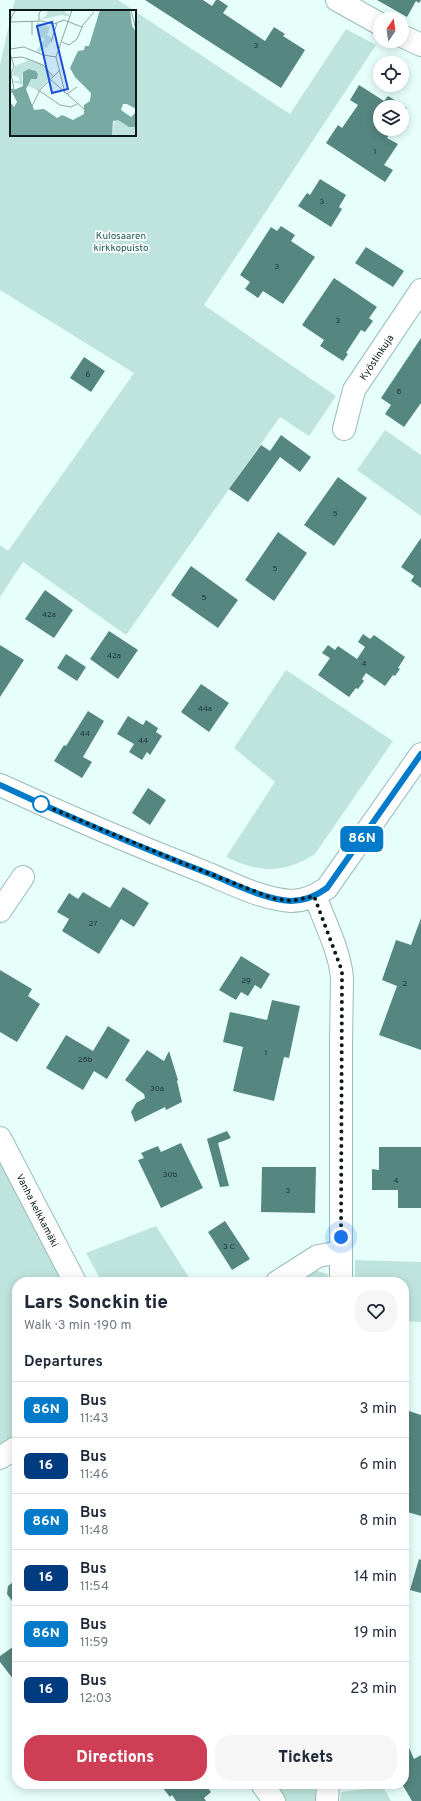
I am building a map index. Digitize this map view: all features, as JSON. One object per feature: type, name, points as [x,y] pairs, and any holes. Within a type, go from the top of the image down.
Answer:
[{"type":"street","points":[[337,0],[373,20]]},
{"type":"street","points":[[409,39],[421,45]]},
{"type":"street","name":"Kyöstinkuja","points":[[344,429],[354,390],[421,290]]},
{"type":"street","points":[[0,785],[59,812],[185,864],[272,898],[291,901],[314,896],[327,888],[421,754]]},
{"type":"street","points":[[0,911],[23,877]]},
{"type":"street","points":[[314,896],[331,938],[342,971],[341,1277]]},
{"type":"street","name":"Vanha kelkkamäki","points":[[0,1138],[72,1277]]},
{"type":"street","points":[[285,1277],[318,1256],[341,1252]]},
{"type":"street","points":[[0,1458],[12,1450]]},
{"type":"street","points":[[266,1789],[274,1801]]},
{"type":"street","points":[[327,1801],[328,1789]]},
{"type":"green space","points":[[15,0],[118,0],[133,10],[12,10]]},
{"type":"green space","name":"Kulosaaren kirkkopuisto","points":[[136,12],[290,114],[346,29],[373,43],[374,48],[204,305],[336,396],[309,436],[280,417],[126,635],[23,562],[0,597],[0,545],[8,551],[134,373],[0,290],[0,65],[10,20],[10,136],[136,136]]},
{"type":"green space","points":[[385,430],[421,455],[421,516],[357,470]]},
{"type":"green space","points":[[286,670],[393,741],[315,854],[304,861],[282,868],[260,868],[249,866],[226,857],[275,782],[234,748]]},
{"type":"green space","points":[[0,1153],[64,1277],[12,1277],[12,1437],[0,1445]]},
{"type":"green space","points":[[156,1226],[189,1277],[99,1277],[86,1253]]},
{"type":"green space","points":[[355,1260],[421,1262],[421,1322],[409,1321],[409,1277],[355,1277]]},
{"type":"green space","points":[[315,1270],[327,1274],[328,1277],[302,1277]]},
{"type":"green space","points":[[278,1789],[320,1789],[319,1801],[286,1801]]},
{"type":"green space","points":[[366,1789],[384,1789],[391,1801],[340,1801],[341,1792]]},
{"type":"building","points":[[145,0],[203,0],[212,6],[216,0],[219,0],[228,6],[223,13],[265,41],[274,27],[285,34],[283,36],[305,50],[281,88]]},
{"type":"building","points":[[377,0],[421,0],[419,3],[416,1],[409,13],[409,12],[398,12]]},
{"type":"building","points":[[359,85],[382,100],[373,100],[373,136],[388,136],[387,138],[398,144],[384,165],[393,170],[385,182],[326,143],[338,125],[342,128],[358,105],[350,100]]},
{"type":"building","points":[[388,96],[394,100],[385,100]]},
{"type":"building","points":[[320,179],[346,195],[339,207],[342,209],[331,227],[298,206],[307,193],[310,195]]},
{"type":"building","points":[[281,226],[295,235],[291,241],[315,257],[283,304],[263,291],[258,298],[245,289],[250,282],[240,275],[271,227],[277,231]]},
{"type":"building","points":[[366,247],[404,271],[393,287],[355,263]]},
{"type":"building","points":[[334,278],[377,307],[369,318],[373,321],[365,332],[361,330],[346,353],[348,354],[343,361],[320,346],[324,340],[302,325]]},
{"type":"building","points":[[421,338],[421,403],[404,427],[385,414],[391,405],[381,398]]},
{"type":"building","points":[[84,357],[105,371],[91,392],[70,378]]},
{"type":"building","points":[[281,435],[311,457],[300,472],[280,457],[248,502],[229,489],[261,445],[270,451]]},
{"type":"building","points":[[338,477],[367,498],[334,546],[304,525]]},
{"type":"building","points":[[278,532],[307,553],[274,601],[245,580]]},
{"type":"building","points":[[421,538],[421,588],[411,581],[414,576],[401,567]]},
{"type":"building","points":[[191,566],[238,600],[218,628],[171,595]]},
{"type":"building","points":[[45,590],[73,610],[54,638],[25,619]]},
{"type":"building","points":[[109,631],[138,650],[118,679],[90,659]]},
{"type":"building","points":[[363,634],[370,639],[374,635],[405,657],[398,668],[400,669],[395,676],[393,675],[385,686],[366,673],[362,679],[364,681],[349,697],[318,675],[330,658],[322,653],[328,645],[335,650],[338,646],[357,659],[365,647],[358,642]]},
{"type":"building","points":[[0,645],[24,660],[0,697]]},
{"type":"building","points":[[66,654],[86,667],[77,681],[57,668]]},
{"type":"building","points":[[201,684],[229,703],[209,732],[181,712]]},
{"type":"building","points":[[88,711],[104,721],[83,757],[92,762],[82,778],[54,761],[64,745],[66,746]]},
{"type":"building","points":[[128,716],[143,725],[146,720],[158,728],[156,732],[162,736],[150,755],[147,752],[142,760],[129,752],[134,744],[117,734]]},
{"type":"building","points":[[148,788],[166,800],[150,825],[132,813]]},
{"type":"building","points":[[123,887],[149,903],[134,927],[121,919],[99,954],[62,931],[69,919],[57,912],[69,893],[78,899],[83,892],[110,908]]},
{"type":"building","points":[[421,918],[421,1050],[379,1035],[397,986],[382,980],[396,940],[411,945]]},
{"type":"building","points":[[241,956],[270,974],[261,989],[255,985],[248,996],[241,992],[236,1000],[219,990]]},
{"type":"building","points":[[0,970],[32,989],[28,996],[40,1004],[17,1042],[0,1032]]},
{"type":"building","points":[[272,1000],[300,1006],[289,1058],[284,1057],[274,1101],[233,1091],[243,1047],[223,1042],[230,1012],[267,1020]]},
{"type":"building","points":[[108,1026],[130,1040],[107,1079],[94,1071],[83,1090],[46,1068],[66,1035],[93,1051]]},
{"type":"building","points":[[147,1050],[164,1061],[169,1051],[178,1080],[182,1102],[166,1110],[165,1107],[135,1122],[131,1112],[136,1103],[145,1098],[144,1094],[125,1080]]},
{"type":"building","points":[[227,1131],[231,1138],[218,1143],[229,1186],[220,1187],[207,1139]]},
{"type":"building","points":[[181,1143],[203,1188],[161,1208],[138,1160],[144,1158],[141,1153],[158,1146],[161,1152]]},
{"type":"building","points":[[379,1147],[421,1147],[421,1208],[398,1208],[398,1190],[372,1190],[372,1169],[379,1170]]},
{"type":"building","points":[[262,1167],[316,1167],[315,1213],[261,1212]]},
{"type":"building","points":[[225,1221],[250,1259],[232,1270],[208,1232]]},
{"type":"building","points":[[409,1411],[421,1415],[421,1516],[409,1512]]},
{"type":"building","points":[[419,1559],[421,1560],[421,1593],[410,1590]]},
{"type":"building","points":[[12,1583],[12,1601],[7,1594],[8,1586]]},
{"type":"building","points":[[12,1648],[12,1678],[0,1662],[0,1656]]},
{"type":"building","points":[[409,1748],[414,1759],[421,1755],[421,1801],[412,1801],[405,1789],[409,1789]]},
{"type":"building","points":[[164,1789],[209,1789],[211,1792],[204,1798],[206,1801],[176,1801],[172,1795],[170,1797]]},
{"type":"bus line","name":"86N","points":[[0,785],[59,812],[185,864],[272,898],[291,901],[304,900],[327,888],[421,754]]},
{"type":"route","points":[[41,804],[185,864],[272,898],[291,901],[304,900],[314,896],[331,938],[342,971],[341,1237]]}]
